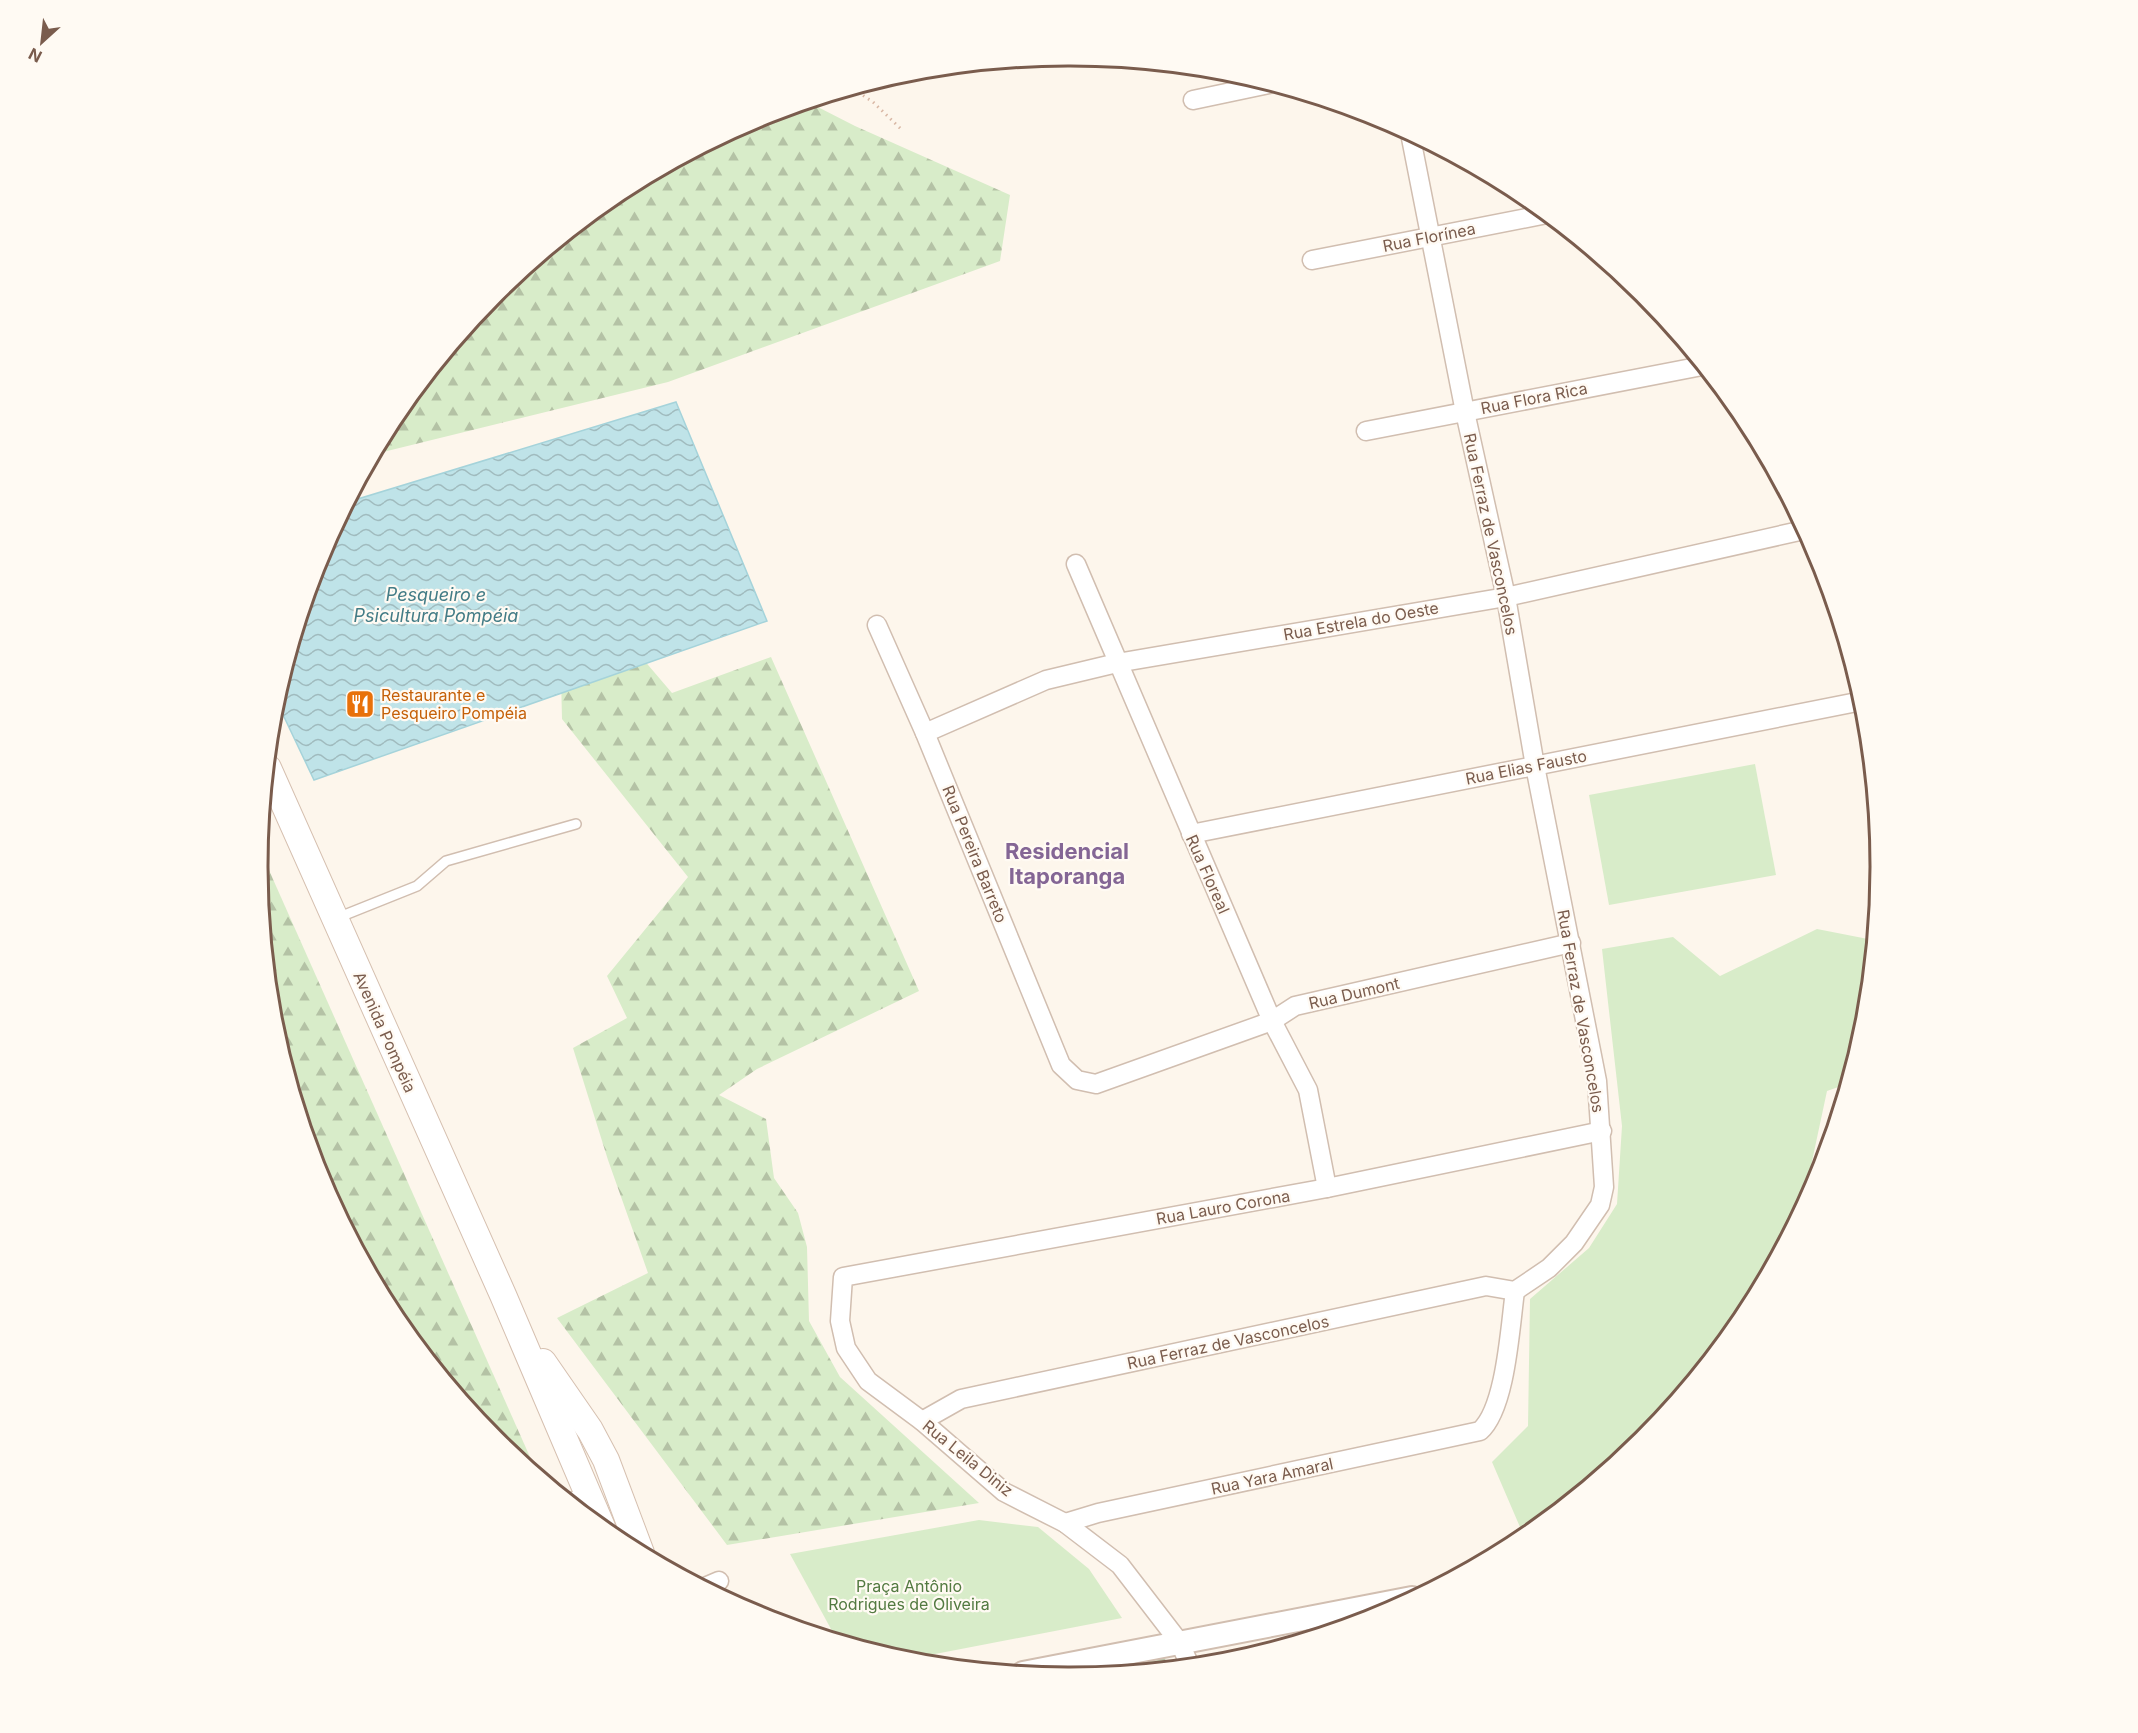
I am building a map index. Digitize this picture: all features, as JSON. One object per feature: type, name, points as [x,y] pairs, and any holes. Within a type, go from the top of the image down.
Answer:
[{"type":"main road","name":"Avenida Pompéia","points":[[273,780],[503,1295],[580,1499]]},
{"type":"main road","name":"Avenida Pompéia","points":[[503,1295],[535,1349],[590,1430],[606,1460],[636,1539]]},
{"type":"main road","points":[[580,1499],[595,1486],[600,1463],[590,1430]]},
{"type":"main road","points":[[580,1499],[601,1499],[610,1506],[624,1532]]},
{"type":"street","points":[[1193,100],[1253,87]]},
{"type":"street","name":"Rua Ferraz de Vasconcelos","points":[[922,1421],[961,1399],[1486,1286],[1515,1291],[1550,1268],[1574,1243],[1600,1205],[1604,1187],[1597,1081],[1535,766],[1506,597],[1465,412],[1412,144]]},
{"type":"street","name":"Rua Florínea","points":[[1312,260],[1535,216]]},
{"type":"street","name":"Rua Flora Rica","points":[[1366,431],[1694,367]]},
{"type":"street","name":"Rua Estrela do Oeste","points":[[925,733],[1046,681],[1117,663],[1506,597],[1796,532]]},
{"type":"street","name":"Rua Floreal","points":[[1076,564],[1272,1021],[1308,1090],[1327,1188]]},
{"type":"street","name":"Rua Pereira Barreto","points":[[877,625],[925,733],[1061,1065],[1077,1080]]},
{"type":"street","name":"Rua Elias Fausto","points":[[1191,834],[1852,703]]},
{"type":"street","name":"Rua Dumont","points":[[1077,1080],[1096,1084],[1272,1021],[1295,1006],[1571,943]]},
{"type":"street","name":"Rua Lauro Corona","points":[[843,1277],[1327,1188],[1602,1131]]},
{"type":"street","name":"Rua Leila Diniz","points":[[843,1277],[840,1321],[846,1348],[868,1381],[922,1421],[1004,1492],[1065,1523],[1120,1565],[1180,1643],[1186,1658]]},
{"type":"street","name":"Rua Yara Amaral","points":[[1065,1523],[1098,1513],[1480,1431],[1490,1422],[1498,1401],[1515,1291]]},
{"type":"street","points":[[1057,1667],[1378,1605]]},
{"type":"lane","points":[[335,919],[417,886],[446,861],[576,824]]},
{"type":"path","points":[[860,94],[873,102],[903,130]]},
{"type":"green space","points":[[817,107],[855,126],[1010,195],[1000,261],[668,382],[385,452],[434,379],[467,339],[503,300],[541,265],[582,231],[669,173],[763,127]]},
{"type":"green space","points":[[596,604],[672,693],[771,657],[919,991],[757,1069],[719,1095],[766,1119],[774,1178],[798,1213],[807,1247],[809,1321],[840,1377],[979,1503],[727,1545],[557,1318],[648,1273],[608,1160],[573,1048],[627,1018],[607,976],[688,877],[562,719],[560,636]]},
{"type":"green space","points":[[1755,764],[1776,875],[1609,905],[1589,795]]},
{"type":"green space","points":[[268,868],[531,1458],[467,1394],[403,1311],[351,1221],[329,1173],[296,1074],[284,1023],[275,971]]},
{"type":"green space","points":[[1817,929],[1866,939],[1854,1023],[1838,1087],[1827,1091],[1809,1173],[1762,1267],[1735,1311],[1704,1354],[1635,1433],[1556,1502],[1520,1528],[1492,1462],[1528,1426],[1530,1299],[1589,1248],[1617,1204],[1622,1126],[1602,949],[1673,937],[1720,976]]},
{"type":"green space","name":"Praça Antônio Rodrigues de Oliveira","points":[[979,1520],[1038,1527],[1089,1569],[1122,1618],[931,1655],[913,1652],[832,1631],[790,1554]]},
{"type":"green space","points":[[1162,1657],[1167,1661],[1123,1665]]},
{"type":"water","name":"Pesqueiro e Psicultura Pompéia","points":[[676,402],[767,621],[314,780],[283,715],[311,609],[329,560],[358,499]]},
{"type":"place","name":"Restaurante e Pesqueiro Pompéia","points":[[360,704]]},
{"type":"district","name":"Residencial Itaporanga","points":[[1067,864]]}]
